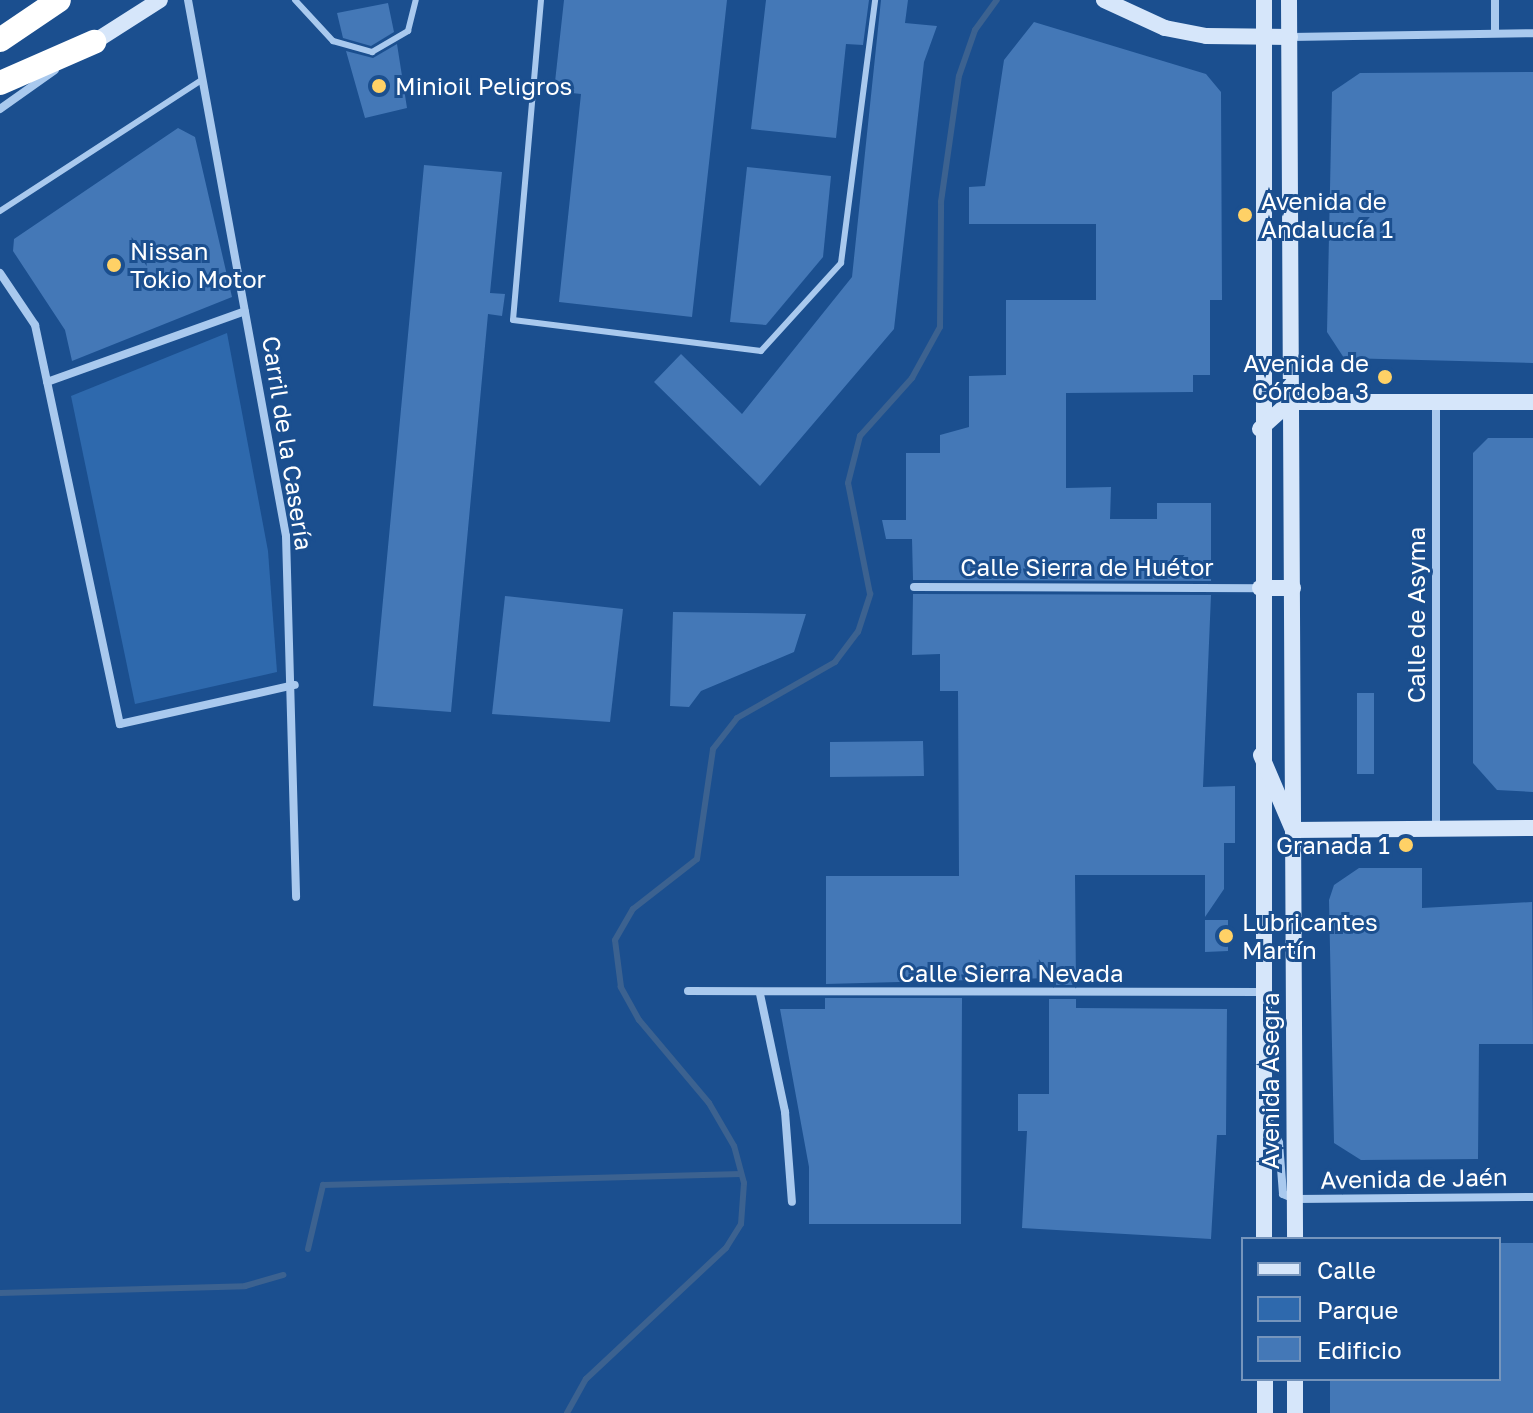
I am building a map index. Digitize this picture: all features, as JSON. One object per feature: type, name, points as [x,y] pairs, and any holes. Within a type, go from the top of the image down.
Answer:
[{"type":"highway","points":[[0,40],[59,0]]},
{"type":"highway","points":[[0,83],[94,42]]},
{"type":"street","points":[[0,109],[94,42],[160,0]]},
{"type":"street","name":"Carril de la Casería","points":[[188,0],[200,81],[286,536],[295,685],[296,897]]},
{"type":"street","points":[[1104,0],[1165,28],[1259,40],[1533,33]]},
{"type":"street","name":"Avenida Asegra","points":[[1264,0],[1259,40],[1264,1237]]},
{"type":"street","name":"Avenida Asegra","points":[[1289,0],[1295,1237]]},
{"type":"street","points":[[1495,0],[1495,33]]},
{"type":"street","points":[[0,273],[35,325],[120,724],[295,685]]},
{"type":"street","points":[[47,382],[245,311]]},
{"type":"street","points":[[1260,429],[1290,402],[1533,402]]},
{"type":"street","name":"Calle de Asyma","points":[[1436,403],[1436,828]]},
{"type":"street","name":"Calle Sierra de Huétor","points":[[914,587],[1260,588]]},
{"type":"street","points":[[1260,588],[1293,588]]},
{"type":"street","points":[[1260,754],[1293,830],[1533,828]]},
{"type":"street","name":"Calle Sierra Nevada","points":[[688,991],[760,994],[1262,992]]},
{"type":"street","points":[[760,994],[785,1112],[792,1202]]},
{"type":"street","points":[[1263,1106],[1279,1143],[1283,1194],[1295,1199]]},
{"type":"street","name":"Avenida de Jaén","points":[[1295,1199],[1533,1197]]},
{"type":"street","points":[[1265,1381],[1265,1413]]},
{"type":"street","points":[[1295,1381],[1295,1413]]},
{"type":"lane","points":[[295,0],[333,41],[372,52],[408,31],[416,0]]},
{"type":"lane","points":[[541,0],[513,320],[761,351],[841,263],[875,0]]},
{"type":"lane","points":[[0,211],[200,81]]},
{"type":"green space","points":[[227,333],[268,551],[277,672],[135,704],[71,396]]},
{"type":"building","points":[[564,0],[727,0],[692,317],[559,302],[581,94],[554,91]]},
{"type":"building","points":[[766,0],[869,0],[863,45],[846,44],[836,138],[751,129]]},
{"type":"building","points":[[881,0],[908,0],[905,23],[937,26],[924,62],[894,329],[760,486],[654,382],[681,354],[742,414],[852,277]]},
{"type":"building","points":[[388,3],[394,32],[371,46],[343,38],[337,13]]},
{"type":"building","points":[[1034,22],[1206,74],[1221,92],[1222,300],[1210,300],[1210,375],[1193,375],[1193,392],[1066,393],[1066,488],[1111,487],[1110,519],[1157,519],[1157,503],[1211,503],[1211,581],[913,580],[912,539],[886,539],[882,520],[906,520],[906,453],[940,453],[940,435],[969,427],[969,376],[1006,375],[1006,300],[1096,300],[1096,224],[969,224],[969,187],[985,186],[1004,60]]},
{"type":"building","points":[[397,44],[407,108],[365,118],[346,51],[373,58]]},
{"type":"building","points":[[1533,72],[1533,363],[1344,358],[1327,332],[1332,92],[1360,73]]},
{"type":"building","points":[[178,128],[195,137],[232,297],[72,361],[65,330],[13,251],[14,239]]},
{"type":"building","points":[[424,165],[502,172],[490,293],[505,294],[502,316],[488,314],[451,712],[373,706]]},
{"type":"building","points":[[747,167],[831,176],[823,257],[766,325],[730,322]]},
{"type":"building","points":[[1488,438],[1533,438],[1533,792],[1497,790],[1473,763],[1473,453]]},
{"type":"building","points":[[913,594],[1211,595],[1203,787],[1235,786],[1235,843],[1224,843],[1224,889],[1205,917],[1205,875],[1075,875],[1076,985],[1049,985],[1049,978],[826,984],[826,876],[959,876],[958,691],[940,691],[940,654],[912,655]]},
{"type":"building","points":[[505,596],[623,609],[610,722],[492,714]]},
{"type":"building","points":[[673,612],[806,614],[794,652],[701,691],[689,707],[670,706]]},
{"type":"building","points":[[1357,693],[1374,693],[1374,774],[1357,774]]},
{"type":"building","points":[[923,741],[924,776],[830,777],[830,742]]},
{"type":"building","points":[[1359,868],[1422,868],[1422,908],[1532,902],[1533,1044],[1479,1044],[1478,1159],[1361,1160],[1334,1143],[1329,900],[1334,885]]},
{"type":"building","points":[[1205,920],[1228,920],[1228,951],[1205,952]]},
{"type":"building","points":[[825,998],[962,998],[961,1224],[809,1224],[809,1167],[780,1009],[825,1009]]},
{"type":"building","points":[[1049,999],[1076,999],[1076,1008],[1227,1009],[1226,1135],[1217,1135],[1211,1239],[1022,1228],[1027,1131],[1018,1131],[1018,1094],[1049,1094]]},
{"type":"building","points":[[1501,1243],[1533,1243],[1533,1413],[1330,1413],[1330,1381],[1501,1381]]},
{"type":"waterway","points":[[567,1413],[586,1379],[726,1248],[741,1224],[744,1183],[734,1146],[709,1103],[639,1020],[621,987],[615,940],[633,909],[697,859],[713,749],[737,718],[835,662],[858,632],[870,594],[848,483],[860,436],[912,378],[940,327],[941,202],[959,76],[975,30],[997,0]]},
{"type":"waterway","points":[[308,1249],[323,1185],[741,1174]]},
{"type":"waterway","points":[[0,1293],[245,1286],[283,1275]]},
{"type":"place","name":"Minioil Peligros","points":[[379,86]]},
{"type":"place","name":"Avenida de Andalucía 1","points":[[1245,215]]},
{"type":"place","name":"Nissan Tokio Motor","points":[[114,265]]},
{"type":"place","name":"Avenida de Córdoba 3","points":[[1385,377]]},
{"type":"place","name":"Granada 1","points":[[1406,845]]},
{"type":"place","name":"Lubricantes Martín","points":[[1226,936]]}]
